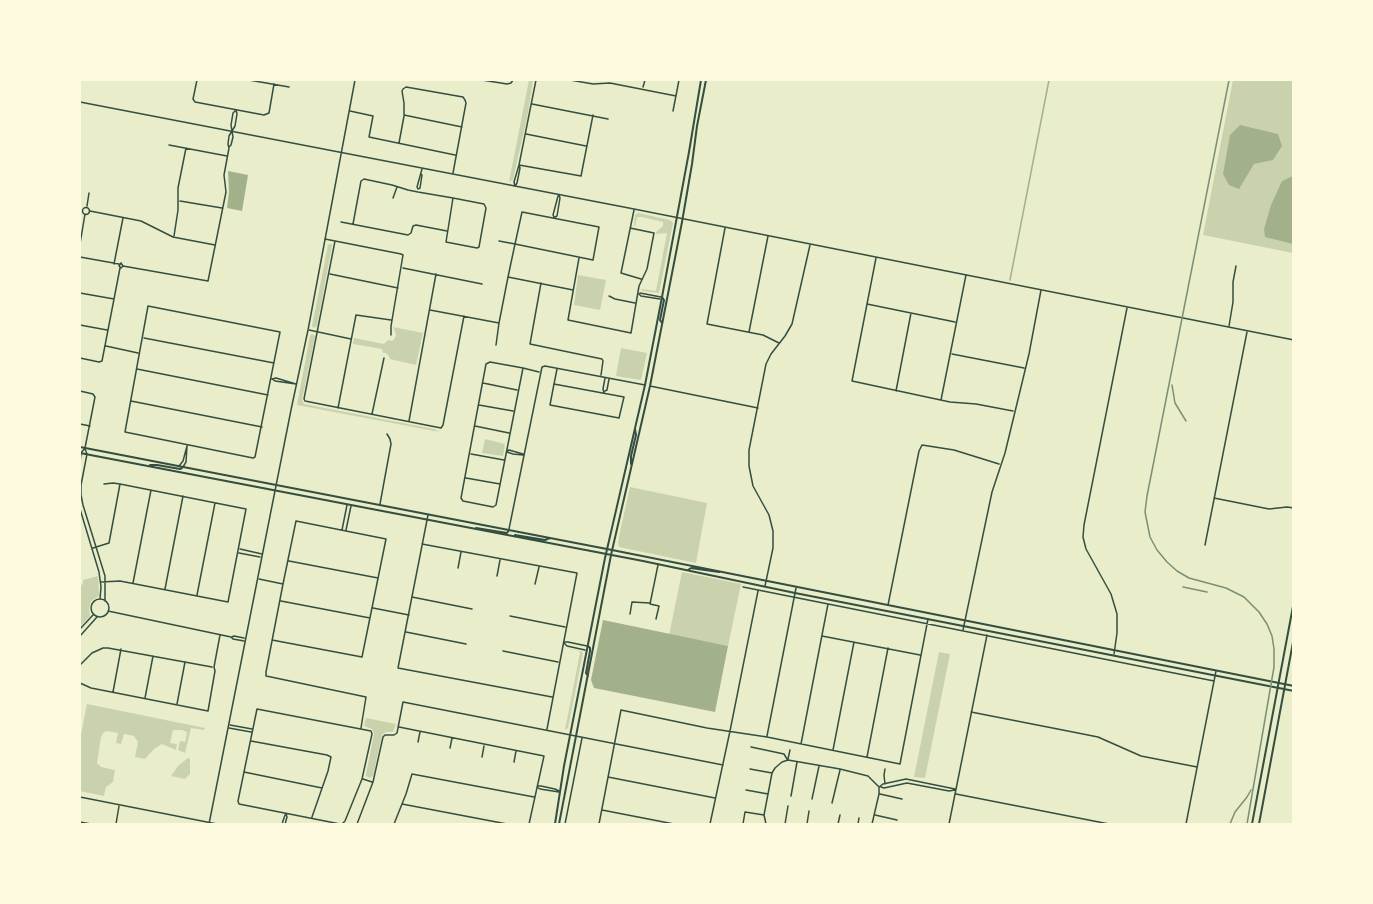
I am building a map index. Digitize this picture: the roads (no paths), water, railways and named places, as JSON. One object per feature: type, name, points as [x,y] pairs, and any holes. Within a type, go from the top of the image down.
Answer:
[{"type":"main road","points":[[555,825],[570,735],[607,549],[645,385],[701,80]]},
{"type":"main road","points":[[559,825],[612,550],[650,386],[691,173],[706,80]]},
{"type":"main road","points":[[662,298],[664,300],[660,320],[662,324]]},
{"type":"main road","points":[[631,470],[635,429]]},
{"type":"main road","points":[[80,447],[725,572],[1293,686]]},
{"type":"main road","points":[[80,453],[658,564],[1293,691]]},
{"type":"main road","points":[[147,466],[158,465],[180,469],[183,467]]},
{"type":"main road","points":[[470,528],[507,532],[509,530]]},
{"type":"main road","points":[[509,535],[545,540],[550,538]]},
{"type":"main road","points":[[688,570],[691,568],[725,572]]},
{"type":"main road","points":[[1252,825],[1293,601]]},
{"type":"main road","points":[[1260,825],[1293,637]]},
{"type":"main road","points":[[587,648],[590,648],[586,673],[588,676]]},
{"type":"street","points":[[196,80],[194,100],[197,102],[267,115],[274,84]]},
{"type":"street","points":[[249,80],[289,87]]},
{"type":"street","points":[[210,824],[355,80]]},
{"type":"street","points":[[483,80],[507,84],[513,80]]},
{"type":"street","points":[[515,186],[536,80]]},
{"type":"street","points":[[570,80],[593,84],[610,81],[676,96]]},
{"type":"street","points":[[643,89],[645,80]]},
{"type":"street","points":[[673,111],[679,80]]},
{"type":"street","points":[[399,143],[404,115],[402,91],[406,87],[463,97],[466,104],[453,174]]},
{"type":"street","points":[[80,102],[768,235],[1293,340]]},
{"type":"street","points":[[531,104],[608,119]]},
{"type":"street","points":[[80,257],[208,281],[226,192],[224,175],[233,137],[236,110]]},
{"type":"street","points":[[350,111],[373,116],[369,137],[456,155]]},
{"type":"street","points":[[404,115],[462,127]]},
{"type":"street","points":[[519,165],[581,176],[593,116]]},
{"type":"street","points":[[525,134],[587,146]]},
{"type":"street","points":[[169,145],[227,156]]},
{"type":"street","points":[[173,237],[179,201],[178,188],[186,148]]},
{"type":"street","points":[[418,190],[419,174],[422,168]]},
{"type":"street","points":[[352,224],[361,181],[364,179],[484,204],[486,206],[478,248],[446,242],[453,198]]},
{"type":"street","points":[[393,198],[397,186]]},
{"type":"street","points":[[89,193],[87,207],[90,211],[145,223],[173,237],[216,245]]},
{"type":"street","points":[[554,218],[557,216],[559,195]]},
{"type":"street","points":[[179,201],[223,208]]},
{"type":"street","points":[[80,244],[85,214],[81,209],[87,207]]},
{"type":"street","points":[[634,209],[621,273],[642,279]]},
{"type":"street","points":[[85,214],[90,211]]},
{"type":"street","points":[[496,345],[499,323],[508,277],[515,244],[522,212],[599,227],[593,260],[515,244],[499,241]]},
{"type":"street","points":[[114,264],[123,218]]},
{"type":"street","points":[[341,222],[408,236],[414,225],[447,231]]},
{"type":"street","points":[[726,227],[707,324],[767,336],[779,343]]},
{"type":"street","points":[[579,257],[568,320],[630,333],[654,233],[630,228]]},
{"type":"street","points":[[749,332],[768,235]]},
{"type":"street","points":[[325,239],[403,255],[391,335]]},
{"type":"street","points":[[335,241],[305,402],[441,428],[464,316]]},
{"type":"street","points":[[765,586],[773,548],[773,531],[769,515],[753,486],[748,465],[749,450],[766,364],[792,324],[810,244]]},
{"type":"street","points":[[876,258],[852,381],[941,400],[1014,411]]},
{"type":"street","points":[[80,358],[102,361],[119,264]]},
{"type":"street","points":[[1228,327],[1236,266]]},
{"type":"street","points":[[402,268],[482,284]]},
{"type":"street","points":[[329,274],[398,288]]},
{"type":"street","points":[[408,422],[436,274]]},
{"type":"street","points":[[941,400],[966,275]]},
{"type":"street","points":[[508,277],[574,290]]},
{"type":"street","points":[[542,283],[530,344],[603,360],[600,376]]},
{"type":"street","points":[[963,630],[992,492],[1005,453],[1041,290]]},
{"type":"street","points":[[80,293],[114,299]]},
{"type":"street","points":[[638,293],[662,298]]},
{"type":"street","points":[[609,296],[636,304]]},
{"type":"street","points":[[867,304],[956,322]]},
{"type":"street","points":[[148,306],[280,332],[275,363],[253,458],[125,432],[148,306]]},
{"type":"street","points":[[1114,655],[1117,614],[1111,594],[1086,549],[1083,537],[1127,308]]},
{"type":"street","points":[[430,310],[499,323]]},
{"type":"street","points":[[896,391],[910,313]]},
{"type":"street","points":[[338,409],[356,315],[392,320]]},
{"type":"street","points":[[80,325],[108,330]]},
{"type":"street","points":[[308,330],[351,339]]},
{"type":"street","points":[[1205,545],[1247,331]]},
{"type":"street","points":[[143,338],[275,363]]},
{"type":"street","points":[[106,346],[139,353]]},
{"type":"street","points":[[950,354],[1025,368]]},
{"type":"street","points":[[372,415],[384,358]]},
{"type":"street","points":[[523,368],[495,507],[461,500],[487,363],[490,362],[523,368],[540,372]]},
{"type":"street","points":[[509,530],[542,367],[558,368],[758,408]]},
{"type":"street","points":[[554,384],[624,397],[619,418],[550,405],[554,384],[558,368]]},
{"type":"street","points":[[136,369],[268,395]]},
{"type":"street","points":[[604,392],[607,378]]},
{"type":"street","points":[[272,379],[297,384]]},
{"type":"street","points":[[483,383],[519,390]]},
{"type":"street","points":[[80,391],[95,395],[85,448],[87,454],[81,485],[81,504],[106,582],[105,601],[108,605],[108,611],[103,616],[93,614],[91,606],[94,601],[99,599],[105,601]]},
{"type":"street","points":[[130,401],[262,427]]},
{"type":"street","points":[[478,404],[515,411]]},
{"type":"street","points":[[80,424],[90,426]]},
{"type":"street","points":[[474,426],[510,433]]},
{"type":"street","points":[[380,505],[391,444],[387,434]]},
{"type":"street","points":[[178,466],[182,464],[187,445]]},
{"type":"street","points":[[183,467],[187,445]]},
{"type":"street","points":[[888,605],[922,445],[954,450],[1000,464]]},
{"type":"street","points":[[80,464],[80,453],[85,448]]},
{"type":"street","points":[[506,452],[524,455]]},
{"type":"street","points":[[470,454],[505,460]]},
{"type":"street","points":[[465,477],[500,484]]},
{"type":"street","points":[[101,582],[120,581],[228,602],[246,509],[120,484],[104,484]]},
{"type":"street","points":[[92,548],[109,543],[120,484]]},
{"type":"street","points":[[133,584],[151,490]]},
{"type":"street","points":[[165,590],[183,496]]},
{"type":"street","points":[[1214,497],[1269,509],[1293,508]]},
{"type":"street","points":[[196,596],[215,502]]},
{"type":"street","points":[[342,530],[349,505]]},
{"type":"street","points":[[346,531],[349,505]]},
{"type":"street","points":[[80,508],[101,582],[99,599]]},
{"type":"street","points":[[428,514],[398,668],[553,698]]},
{"type":"street","points":[[272,640],[363,657],[386,539],[296,521],[272,640],[266,676],[366,697],[361,728]]},
{"type":"street","points":[[422,544],[577,573],[547,730]]},
{"type":"street","points":[[238,551],[262,556]]},
{"type":"street","points":[[458,568],[461,551]]},
{"type":"street","points":[[496,576],[500,558]]},
{"type":"street","points":[[288,561],[378,578]]},
{"type":"street","points":[[651,604],[658,564]]},
{"type":"street","points":[[535,584],[539,566]]},
{"type":"street","points":[[80,578],[80,583]]},
{"type":"street","points":[[258,579],[284,584]]},
{"type":"street","points":[[743,587],[1214,681]]},
{"type":"street","points":[[766,737],[796,587]]},
{"type":"street","points":[[710,825],[758,590]]},
{"type":"street","points":[[412,597],[472,609]]},
{"type":"street","points":[[280,601],[370,618]]},
{"type":"street","points":[[630,614],[632,602],[651,604],[659,606],[656,619]]},
{"type":"street","points":[[801,744],[828,603]]},
{"type":"street","points":[[372,607],[409,615]]},
{"type":"street","points":[[108,611],[220,635],[246,638]]},
{"type":"street","points":[[80,629],[93,614]]},
{"type":"street","points":[[80,636],[97,616]]},
{"type":"street","points":[[510,616],[567,627]]},
{"type":"street","points":[[599,825],[621,710],[900,764],[928,618]]},
{"type":"street","points":[[405,632],[466,644]]},
{"type":"street","points":[[80,683],[113,693],[208,711],[220,635]]},
{"type":"street","points":[[821,635],[921,655]]},
{"type":"street","points":[[949,825],[987,635]]},
{"type":"street","points":[[231,637],[245,642]]},
{"type":"street","points":[[564,643],[568,642],[587,648]]},
{"type":"street","points":[[832,750],[854,642]]},
{"type":"street","points":[[80,665],[92,653],[103,648],[214,667]]},
{"type":"street","points":[[867,757],[888,648]]},
{"type":"street","points":[[113,693],[122,650]]},
{"type":"street","points":[[503,651],[560,662]]},
{"type":"street","points":[[145,699],[153,655]]},
{"type":"street","points":[[177,705],[185,661]]},
{"type":"street","points":[[1186,825],[1216,670]]},
{"type":"street","points":[[357,825],[373,782],[383,737],[396,733],[403,702],[723,765]]},
{"type":"street","points":[[257,709],[361,728],[371,731],[372,734],[362,778],[342,824],[239,804],[257,709]]},
{"type":"street","points":[[971,712],[1098,737],[1141,756],[1197,767]]},
{"type":"street","points":[[229,726],[252,731]]},
{"type":"street","points":[[398,727],[544,756],[529,825]]},
{"type":"street","points":[[418,742],[420,732]]},
{"type":"street","points":[[565,825],[582,737]]},
{"type":"street","points":[[450,748],[452,738]]},
{"type":"street","points":[[250,740],[331,757],[312,819]]},
{"type":"street","points":[[482,757],[484,744]]},
{"type":"street","points":[[751,747],[784,754],[788,760]]},
{"type":"street","points":[[514,762],[516,750]]},
{"type":"street","points":[[788,760],[790,750]]},
{"type":"street","points":[[766,825],[764,815],[772,773],[782,762],[788,760],[868,776],[879,787],[907,783],[949,791],[956,789]]},
{"type":"street","points":[[790,796],[797,761]]},
{"type":"street","points":[[812,799],[819,765]]},
{"type":"street","points":[[750,769],[772,773]]},
{"type":"street","points":[[832,803],[840,769]]},
{"type":"street","points":[[885,769],[886,787]]},
{"type":"street","points":[[244,772],[322,788]]},
{"type":"street","points":[[394,825],[412,774],[535,797]]},
{"type":"street","points":[[607,777],[716,798]]},
{"type":"street","points":[[362,778],[373,782]]},
{"type":"street","points":[[879,787],[906,779],[956,789]]},
{"type":"street","points":[[537,787],[560,792]]},
{"type":"street","points":[[872,825],[879,787]]},
{"type":"street","points":[[746,790],[769,794]]},
{"type":"street","points":[[879,794],[902,799]]},
{"type":"street","points":[[956,794],[1109,825]]},
{"type":"street","points":[[80,797],[217,825]]},
{"type":"street","points":[[402,804],[507,825]]},
{"type":"street","points":[[116,825],[119,805]]},
{"type":"street","points":[[785,825],[788,806]]},
{"type":"street","points":[[601,810],[674,825]]},
{"type":"street","points":[[807,825],[809,811]]},
{"type":"street","points":[[743,825],[745,812],[764,815]]},
{"type":"street","points":[[284,825],[286,814]]},
{"type":"street","points":[[838,825],[840,815]]},
{"type":"street","points":[[874,815],[897,820]]},
{"type":"street","points":[[858,825],[859,818]]},
{"type":"street","points":[[80,822],[90,825]]},
{"type":"waterway","points":[[1010,280],[1049,80]]},
{"type":"railway","points":[[1229,80],[1145,512],[1150,537],[1167,562],[1189,578],[1226,588],[1244,597],[1259,612],[1272,636],[1274,667],[1247,824]]},
{"type":"railway","points":[[1172,385],[1175,403],[1186,421]]},
{"type":"railway","points":[[1183,587],[1207,592]]},
{"type":"railway","points":[[1230,824],[1235,812],[1251,790]]}]
